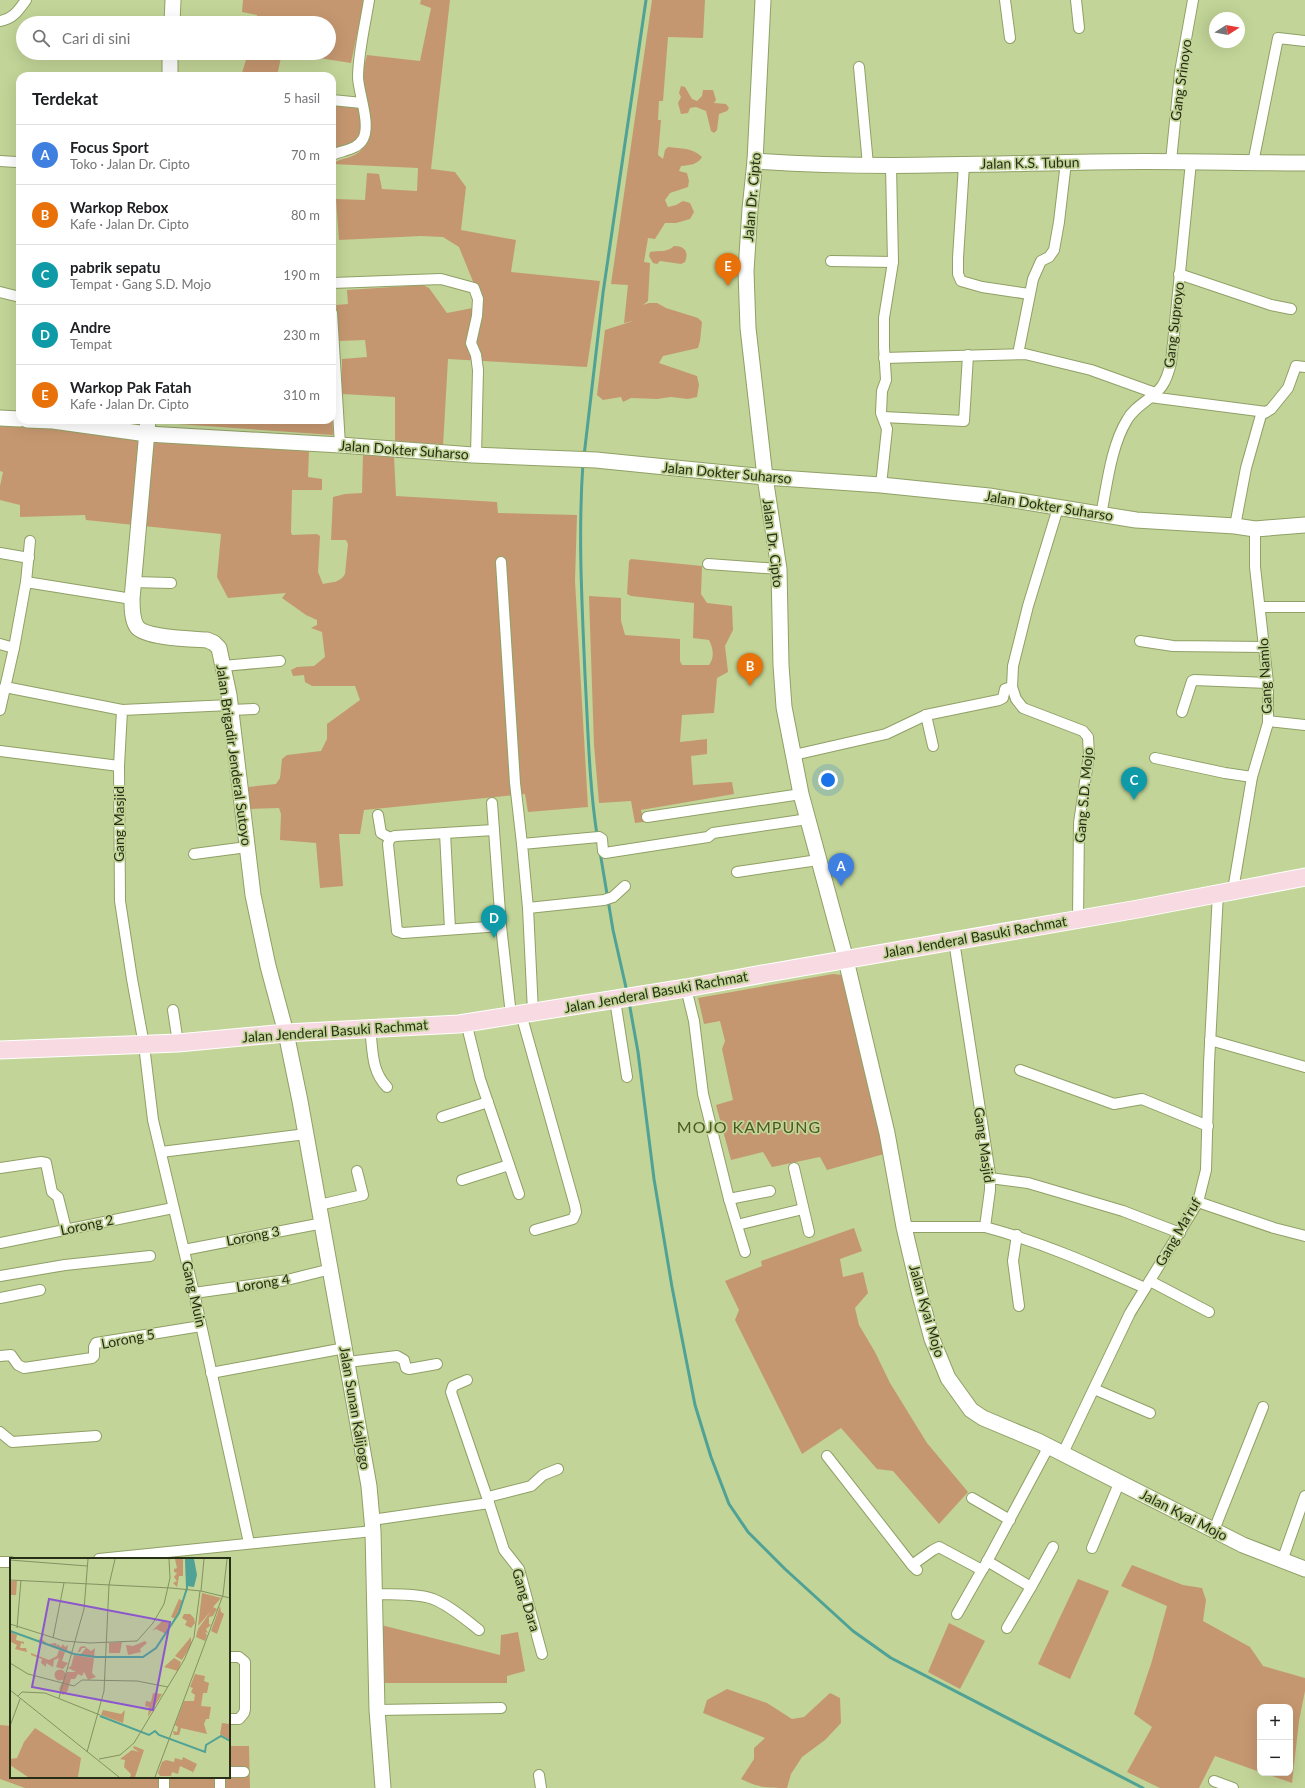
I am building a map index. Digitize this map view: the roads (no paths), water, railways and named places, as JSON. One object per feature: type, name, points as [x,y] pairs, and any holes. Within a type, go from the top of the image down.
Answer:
[{"type":"main road","name":"Jalan Jenderal Basuki Rachmat","points":[[0,1050],[178,1043],[286,1033],[466,1022],[634,997],[1078,919],[1305,877]]},
{"type":"street","points":[[0,21],[9,20],[14,16],[26,0]]},
{"type":"street","points":[[172,16],[173,0]]},
{"type":"street","points":[[336,154],[360,144],[364,136],[366,126],[358,79],[369,0]]},
{"type":"street","name":"Jalan Dr. Cipto","points":[[763,0],[755,161],[749,216],[747,300],[748,328],[764,477],[779,569],[784,707],[801,794],[846,960]]},
{"type":"street","points":[[1005,0],[1010,38]]},
{"type":"street","points":[[1076,0],[1079,28]]},
{"type":"street","name":"Gang Srinoyo","points":[[1171,161],[1180,72],[1193,0]]},
{"type":"street","points":[[1253,163],[1278,38],[1305,41]]},
{"type":"street","points":[[170,60],[170,72]]},
{"type":"street","points":[[859,67],[868,165]]},
{"type":"street","points":[[336,100],[362,103]]},
{"type":"street","points":[[0,161],[16,162]]},
{"type":"street","name":"Jalan K.S. Tubun","points":[[755,161],[815,165],[891,166],[1171,161],[1305,163]]},
{"type":"street","points":[[1018,354],[1033,279],[1041,261],[1049,257],[1054,250],[1066,162]]},
{"type":"street","name":"Gang Suproyo","points":[[1101,515],[1116,443],[1127,419],[1139,405],[1162,387],[1167,378],[1171,363],[1191,162]]},
{"type":"street","points":[[964,165],[958,258],[958,274],[961,281],[982,287],[1029,294]]},
{"type":"street","points":[[881,484],[887,429],[882,417],[882,391],[886,380],[884,358],[884,318],[893,262],[891,166]]},
{"type":"street","points":[[831,261],[893,262]]},
{"type":"street","points":[[1180,274],[1271,305],[1291,309]]},
{"type":"street","points":[[336,283],[441,279],[474,288],[478,299],[477,316],[471,343],[476,355],[478,370],[476,455]]},
{"type":"street","points":[[0,292],[16,296]]},
{"type":"street","points":[[884,358],[1024,354],[1091,370],[1152,395],[1266,412]]},
{"type":"street","points":[[882,417],[964,421],[968,355]]},
{"type":"street","points":[[1235,526],[1246,468],[1261,415],[1271,409],[1288,388],[1296,366],[1305,367]]},
{"type":"street","points":[[336,379],[340,445]]},
{"type":"street","points":[[0,418],[16,419]]},
{"type":"street","name":"Jalan Dokter Suharso","points":[[107,424],[340,445],[476,455],[596,460],[764,477],[881,484],[989,496],[1136,520],[1235,526],[1255,529],[1305,525]]},
{"type":"street","name":"Jalan Brigadir Jenderal Sutoyo","points":[[148,427],[133,582],[133,616],[137,627],[145,632],[207,640],[214,643],[219,648],[230,708],[253,895],[268,966],[286,1033]]},
{"type":"street","name":"Gang S.D. Mojo","points":[[1058,508],[1028,606],[1013,666],[1012,688],[1016,699],[1023,708],[1083,730],[1088,737],[1089,755],[1079,824],[1078,919]]},
{"type":"street","name":"Gang Namlo","points":[[1226,892],[1252,777],[1268,721],[1268,683],[1261,607],[1255,567],[1255,529]]},
{"type":"street","points":[[0,710],[14,648],[26,582],[30,541]]},
{"type":"street","points":[[0,553],[29,558]]},
{"type":"street","points":[[501,562],[515,783],[528,908],[522,1014]]},
{"type":"street","points":[[708,564],[779,569]]},
{"type":"street","points":[[26,582],[132,599]]},
{"type":"street","points":[[133,582],[171,584]]},
{"type":"street","points":[[1261,607],[1305,607]]},
{"type":"street","points":[[1140,641],[1173,646],[1264,647]]},
{"type":"street","points":[[0,644],[14,648]]},
{"type":"street","points":[[223,666],[280,661]]},
{"type":"street","points":[[1182,712],[1194,680],[1268,683]]},
{"type":"street","points":[[5,687],[122,710],[254,709]]},
{"type":"street","points":[[794,755],[886,734],[926,715],[999,700],[1003,698],[1005,689],[1012,688]]},
{"type":"street","name":"Gang Masjid","points":[[122,710],[119,766],[120,901],[144,1045]]},
{"type":"street","points":[[926,715],[934,746]]},
{"type":"street","points":[[1268,721],[1305,725]]},
{"type":"street","points":[[0,751],[119,766]]},
{"type":"street","points":[[1155,758],[1225,773],[1252,777]]},
{"type":"street","points":[[647,817],[801,794]]},
{"type":"street","points":[[492,803],[502,926],[522,1014],[574,1196],[576,1212],[573,1219],[535,1230]]},
{"type":"street","points":[[378,815],[381,833],[390,838],[494,830]]},
{"type":"street","points":[[522,844],[595,838],[602,840],[603,851],[605,853],[708,837],[713,833],[808,819]]},
{"type":"street","points":[[445,833],[450,929]]},
{"type":"street","points":[[390,838],[388,844],[396,926],[400,933],[502,926]]},
{"type":"street","points":[[194,854],[247,847]]},
{"type":"street","points":[[737,872],[818,860]]},
{"type":"street","points":[[528,908],[608,899],[624,886]]},
{"type":"street","name":"Gang Ma'ruf","points":[[1064,1453],[1130,1313],[1198,1202],[1206,1170],[1210,1040],[1226,892]]},
{"type":"street","name":"Gang Masjid","points":[[954,941],[990,1178],[990,1190],[985,1227]]},
{"type":"street","name":"Jalan Kyai Mojo","points":[[846,960],[887,1133],[904,1227],[920,1295],[932,1338],[948,1378],[971,1410],[983,1418],[1038,1440],[1242,1545],[1305,1570]]},
{"type":"street","points":[[686,988],[694,1021],[703,1094],[729,1199],[745,1252]]},
{"type":"street","points":[[616,1000],[627,1077]]},
{"type":"street","points":[[173,1010],[178,1043]]},
{"type":"street","points":[[466,1022],[480,1079],[519,1194]]},
{"type":"street","points":[[370,1028],[375,1070],[379,1080],[387,1087]]},
{"type":"street","name":"Jalan Sunan Kalijogo","points":[[286,1033],[323,1222],[369,1486],[372,1526],[377,1710],[383,1788]]},
{"type":"street","points":[[1210,1040],[1305,1067]]},
{"type":"street","name":"Gang Muin","points":[[144,1045],[153,1120],[194,1293],[250,1543]]},
{"type":"street","points":[[1020,1070],[1114,1104],[1142,1099],[1208,1126]]},
{"type":"street","points":[[442,1117],[488,1102]]},
{"type":"street","points":[[161,1152],[306,1134]]},
{"type":"street","points":[[0,1168],[41,1162],[46,1163],[52,1192],[58,1197],[66,1229]]},
{"type":"street","points":[[462,1180],[509,1165]]},
{"type":"street","points":[[794,1168],[809,1232]]},
{"type":"street","points":[[319,1205],[363,1195],[357,1171]]},
{"type":"street","points":[[990,1178],[1028,1183],[1123,1211],[1180,1233]]},
{"type":"street","points":[[729,1199],[770,1191]]},
{"type":"street","points":[[1198,1202],[1274,1228],[1305,1236]]},
{"type":"street","name":"Lorong 2","points":[[0,1243],[174,1208]]},
{"type":"street","points":[[737,1225],[803,1209]]},
{"type":"street","name":"Lorong 3","points":[[184,1250],[323,1222]]},
{"type":"street","points":[[904,1227],[985,1227],[1017,1235],[1148,1284],[1209,1312]]},
{"type":"street","points":[[1017,1235],[1013,1261],[1019,1306]]},
{"type":"street","points":[[0,1276],[65,1265],[150,1256]]},
{"type":"street","name":"Lorong 4","points":[[194,1293],[287,1280],[331,1269]]},
{"type":"street","points":[[0,1298],[40,1290]]},
{"type":"street","name":"Lorong 5","points":[[0,1356],[11,1355],[18,1365],[24,1368],[92,1358],[94,1356],[94,1347],[96,1343],[201,1326]]},
{"type":"street","points":[[211,1373],[346,1355],[397,1356],[404,1360],[406,1368],[409,1369],[437,1364]]},
{"type":"street","name":"Gang Dara","points":[[467,1380],[453,1386],[451,1392],[489,1500],[504,1550],[519,1569],[542,1654]]},
{"type":"street","points":[[1094,1389],[1150,1413]]},
{"type":"street","points":[[1214,1530],[1263,1407]]},
{"type":"street","points":[[0,1432],[12,1442],[96,1436]]},
{"type":"street","points":[[957,1614],[1010,1520],[1049,1446]]},
{"type":"street","points":[[827,1456],[914,1568],[933,1550],[939,1547],[982,1570]]},
{"type":"street","points":[[116,1558],[250,1543],[372,1526],[489,1500],[531,1486],[544,1475],[558,1469]]},
{"type":"street","points":[[1092,1548],[1120,1482]]},
{"type":"street","points":[[1282,1561],[1305,1496]]},
{"type":"street","points":[[972,1498],[1010,1520]]},
{"type":"street","points":[[1006,1628],[1053,1547]]},
{"type":"street","points":[[987,1561],[1030,1587]]},
{"type":"street","points":[[374,1594],[421,1596],[434,1600],[450,1609],[479,1630]]},
{"type":"street","points":[[230,1657],[239,1657],[245,1662],[245,1709],[244,1713],[239,1719],[230,1719]]},
{"type":"street","points":[[377,1710],[501,1708]]},
{"type":"street","points":[[230,1772],[244,1772]]},
{"type":"street","points":[[540,1775],[541,1788]]},
{"type":"street","points":[[1214,1781],[1233,1788]]},
{"type":"waterway","points":[[584,456],[603,293],[646,0]]},
{"type":"waterway","points":[[583,463],[581,569],[589,755],[597,835]]},
{"type":"waterway","points":[[600,852],[613,930],[627,992]]},
{"type":"waterway","points":[[629,1002],[638,1052],[654,1179],[672,1287],[695,1405],[711,1457],[729,1504],[748,1532],[785,1569],[853,1631],[891,1658],[1143,1788]]},
{"type":"place","name":"Warkop Pak Fatah","points":[[728,286]]},
{"type":"place","name":"Warkop Rebox","points":[[750,686]]},
{"type":"place","name":"pabrik sepatu","points":[[1134,800]]},
{"type":"place","name":"Focus Sport","points":[[841,886]]},
{"type":"place","name":"Andre","points":[[494,938]]},
{"type":"district","name":"MOJO KAMPUNG","points":[[749,1127]]}]
